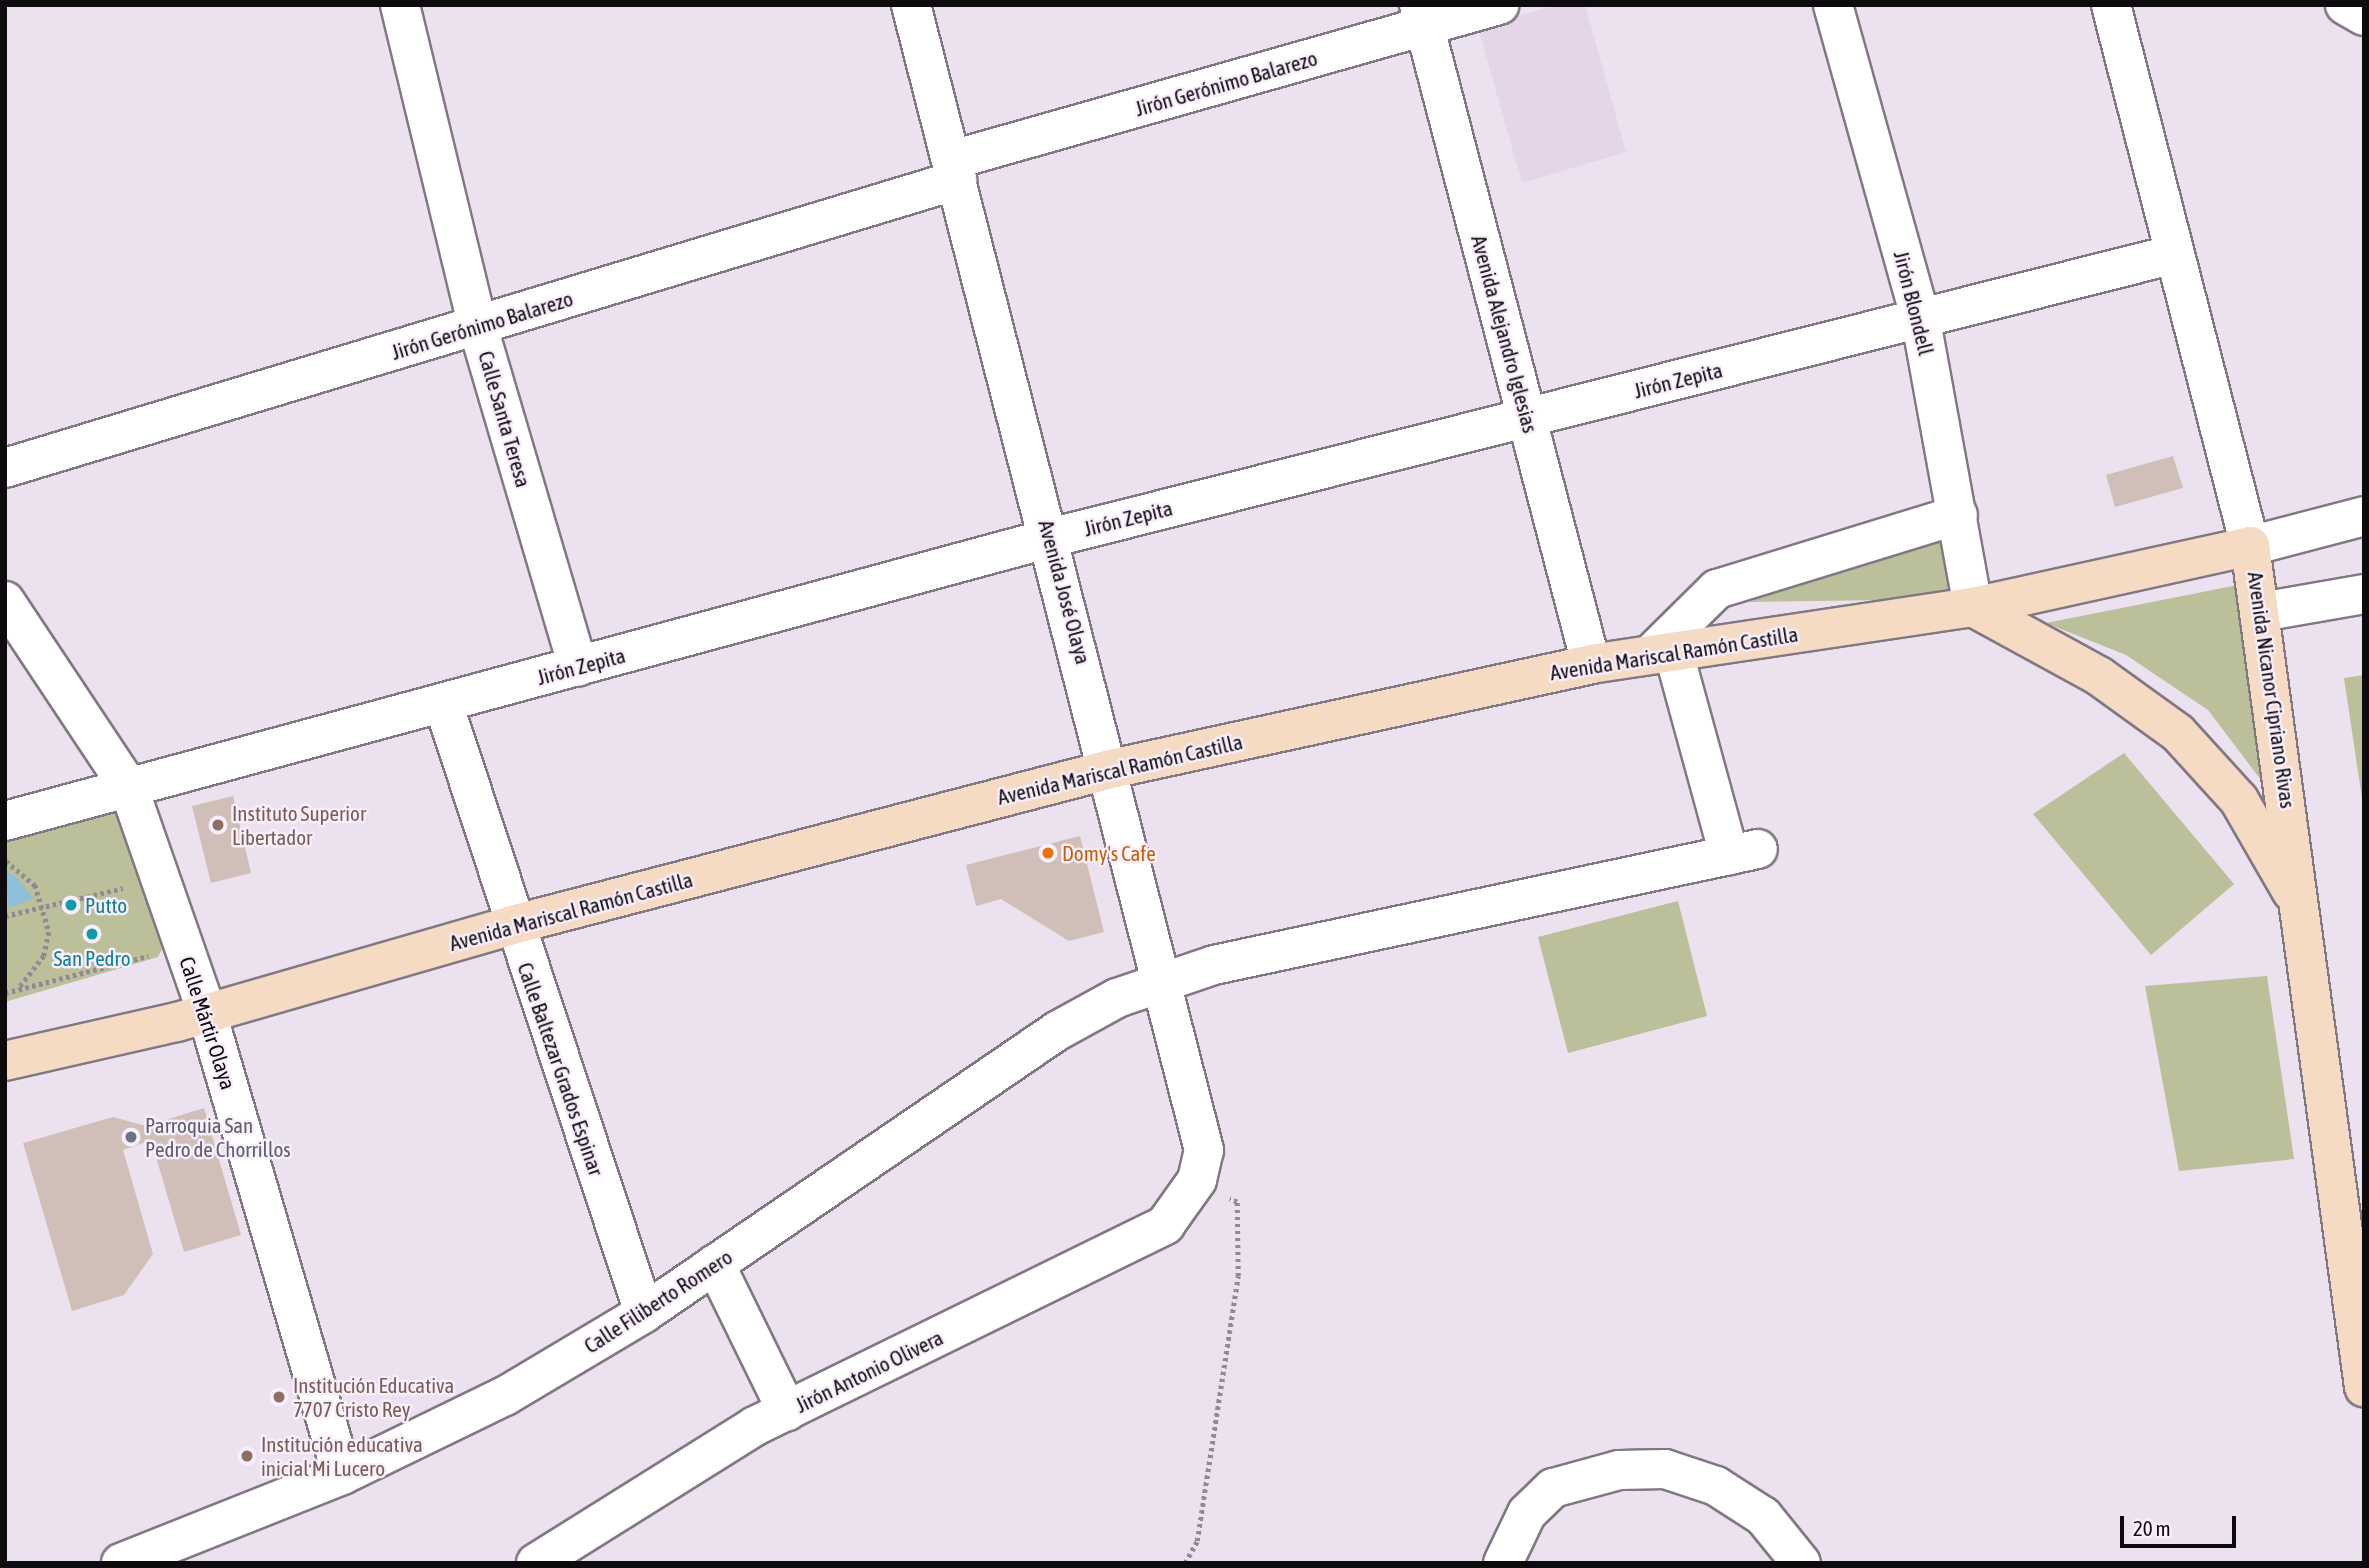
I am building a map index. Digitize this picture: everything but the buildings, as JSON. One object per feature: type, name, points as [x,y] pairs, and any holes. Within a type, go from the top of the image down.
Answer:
[{"type":"main road","name":"Avenida Mariscal Ramón Castilla","points":[[5,1061],[207,1013],[512,925],[1111,769],[1591,664],[1662,651],[1973,607],[2250,546]]},
{"type":"main road","name":"Avenida Nicanor Cipriano Rivas","points":[[2250,546],[2305,919],[2364,1387]]},
{"type":"main road","points":[[1973,607],[2099,676],[2178,733],[2239,800],[2305,919]]},
{"type":"street","name":"Calle Santa Teresa","points":[[400,5],[478,327],[578,667]]},
{"type":"street","name":"Avenida José Olaya","points":[[911,5],[1111,769],[1204,1150],[1197,1180]]},
{"type":"street","name":"Jirón Gerónimo Balarezo","points":[[5,468],[478,327],[1421,16],[1499,5]]},
{"type":"street","name":"Jirón Blondell","points":[[1833,5],[1921,321],[1973,607]]},
{"type":"street","name":"Avenida Nicanor Cipriano Rivas","points":[[2111,5],[2250,546]]},
{"type":"street","points":[[2345,5],[2364,16]]},
{"type":"street","name":"Avenida Alejandro Iglesias","points":[[1421,16],[1591,664]]},
{"type":"street","name":"Jirón Zepita","points":[[5,821],[1051,538],[1527,417],[1921,321],[2175,254]]},
{"type":"street","points":[[1662,651],[1717,589],[1958,514]]},
{"type":"street","points":[[2250,546],[2364,516]]},
{"type":"street","points":[[2261,612],[2364,594]]},
{"type":"street","name":"Calle Mártir Olaya","points":[[5,601],[128,786],[207,1013],[342,1475]]},
{"type":"street","name":"Calle Filiberto Romero","points":[[121,1563],[342,1475],[505,1396],[644,1313],[1056,1031],[1162,979],[1743,852],[1662,651]]},
{"type":"street","name":"Calle Baltezar Grados Espinar","points":[[443,703],[512,925],[644,1313]]},
{"type":"street","name":"Jirón Antonio Olivera","points":[[536,1563],[786,1411],[1165,1225],[1197,1180]]},
{"type":"street","points":[[715,1265],[786,1411]]},
{"type":"street","points":[[1503,1563],[1527,1513],[1553,1488],[1619,1469],[1665,1469],[1716,1486],[1763,1516],[1801,1563]]},
{"type":"path","points":[[5,860],[35,885],[46,906],[44,956],[17,990]]},
{"type":"path","points":[[5,916],[127,887]]},
{"type":"path","points":[[5,993],[159,953]]},
{"type":"path","points":[[1185,1563],[1197,1541],[1238,1276],[1237,1202],[1197,1180]]},
{"type":"shaded area","points":[[1556,5],[1585,5],[1626,152],[1522,183],[1478,28]]},
{"type":"green space","points":[[1940,532],[1955,599],[1749,602]]},
{"type":"green space","points":[[2243,584],[2286,813],[2208,710],[2126,655],[2046,623]]},
{"type":"green space","points":[[2364,675],[2364,812],[2344,678]]},
{"type":"green space","points":[[2124,753],[2234,884],[2151,955],[2033,814]]},
{"type":"green space","points":[[115,808],[129,817],[162,949],[158,957],[5,1002],[5,838]]},
{"type":"green space","points":[[1678,901],[1707,1016],[1568,1053],[1538,937]]},
{"type":"green space","points":[[2267,976],[2294,1159],[2179,1171],[2145,986]]},
{"type":"water","points":[[5,869],[18,879],[33,898],[9,908]]},
{"type":"place","name":"Instituto Superior Libertador","points":[[218,825]]},
{"type":"place","name":"Domy's Cafe","points":[[1048,853]]},
{"type":"place","name":"Putto","points":[[71,905]]},
{"type":"place","name":"San Pedro","points":[[92,934]]},
{"type":"place","name":"Parroquia San Pedro de Chorrillos","points":[[131,1137]]},
{"type":"place","name":"Institución Educativa 7707 Cristo Rey","points":[[279,1397]]},
{"type":"place","name":"Institución educativa inicial Mi Lucero","points":[[247,1456]]}]
